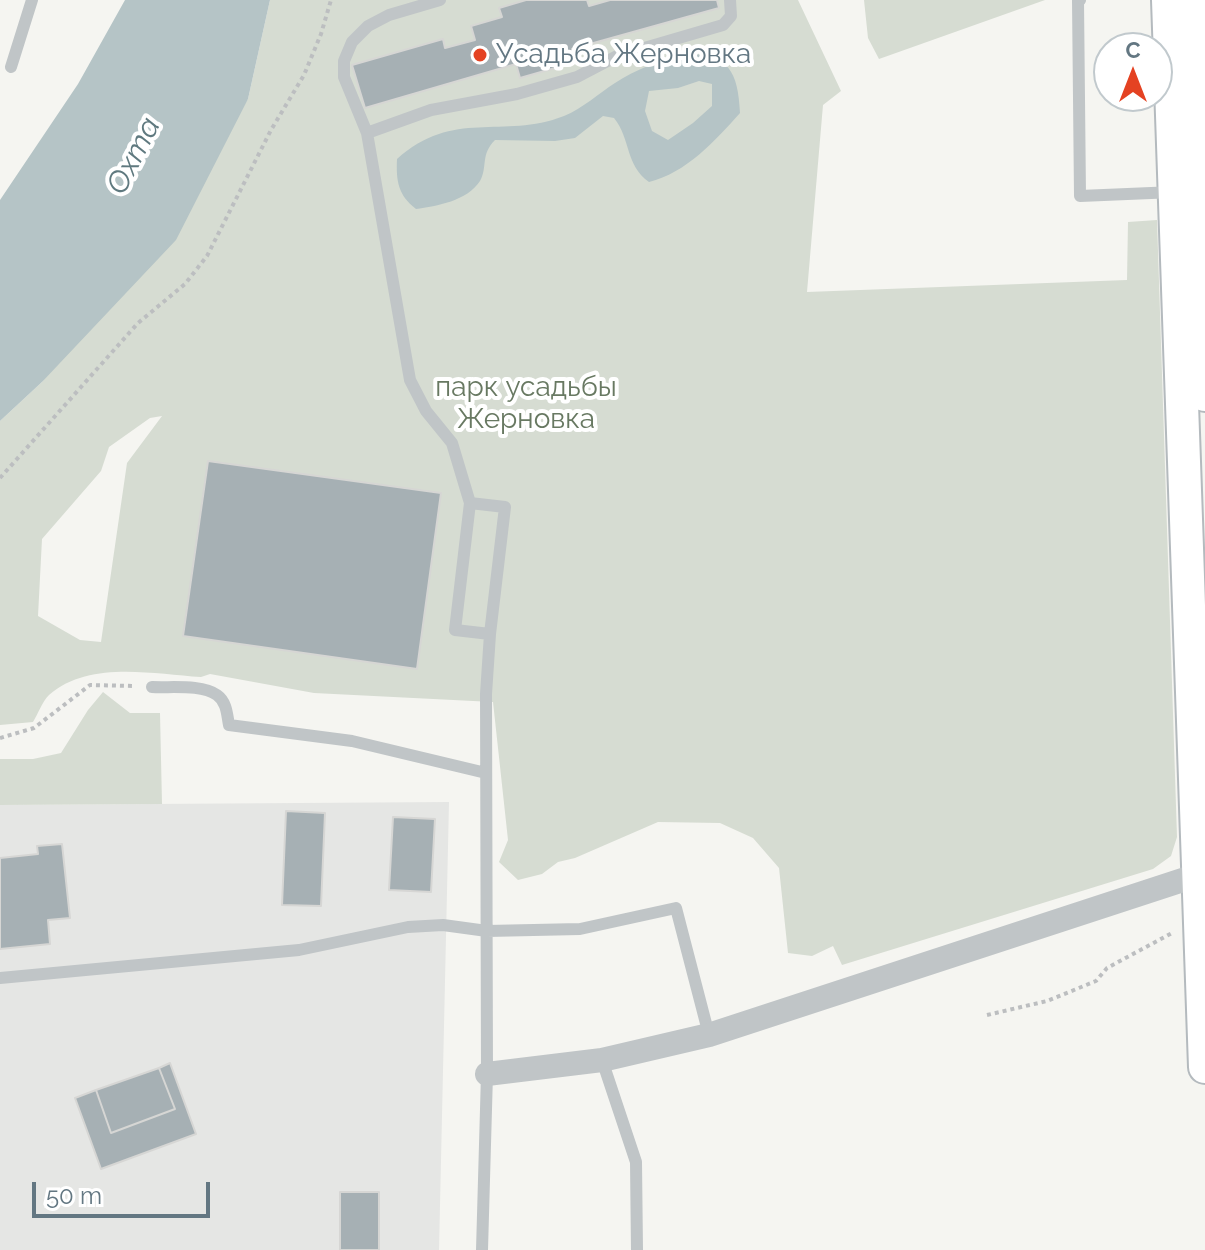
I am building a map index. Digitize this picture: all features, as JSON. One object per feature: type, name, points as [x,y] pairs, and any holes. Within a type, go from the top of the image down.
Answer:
[{"type":"main road","points":[[1168,0],[1191,141]]},
{"type":"main road","points":[[1191,0],[1191,141],[1186,191],[1205,1067]]},
{"type":"main road","points":[[1186,191],[1205,395]]},
{"type":"street","points":[[487,1074],[602,1060],[709,1035],[1202,875]]},
{"type":"lane","points":[[11,67],[32,0]]},
{"type":"lane","points":[[440,0],[389,15],[368,26],[352,42],[344,61],[344,77],[367,133],[410,380],[426,411],[452,443],[470,503],[455,630],[490,634]]},
{"type":"lane","points":[[367,133],[431,110],[517,94],[577,77],[617,56],[723,25],[731,16],[730,0]]},
{"type":"lane","points":[[1080,0],[1080,196],[1186,191]]},
{"type":"lane","points":[[470,503],[505,507],[486,694],[487,1074],[482,1250]]},
{"type":"lane","points":[[152,687],[200,690],[218,696],[226,708],[229,725],[352,741],[486,773]]},
{"type":"lane","points":[[0,978],[299,950],[408,927],[443,925],[487,931],[580,929],[676,908],[709,1035]]},
{"type":"lane","points":[[602,1060],[636,1162],[637,1250]]},
{"type":"path","points":[[0,478],[138,323],[185,284],[207,256],[271,130],[304,75],[331,0]]},
{"type":"path","points":[[0,738],[34,728],[90,685],[152,687]]},
{"type":"path","points":[[987,1015],[1047,1001],[1096,981],[1107,968],[1175,932]]},
{"type":"shaded area","points":[[449,802],[439,1250],[0,1250],[0,805]]},
{"type":"green space","name":"парк усадьбы Жерновка","points":[[270,0],[798,0],[841,91],[823,105],[807,292],[1127,280],[1128,222],[1157,220],[1177,837],[1171,856],[1153,869],[842,965],[833,946],[812,956],[788,953],[779,868],[753,838],[720,823],[658,822],[575,858],[558,862],[542,874],[518,880],[499,862],[508,840],[493,702],[314,693],[210,674],[201,677],[122,672],[83,677],[65,684],[49,695],[33,722],[0,725],[0,421],[42,382],[248,99]],"holes":[[[162,416],[127,463],[101,642],[80,640],[38,616],[42,539],[101,471],[109,447],[150,418]]]},
{"type":"green space","points":[[864,0],[1045,0],[879,59],[868,38]]},
{"type":"green space","points":[[103,692],[130,713],[160,713],[162,804],[0,805],[0,759],[33,759],[61,753]]},
{"type":"water","name":"Охта","points":[[125,0],[270,0],[248,99],[176,240],[42,382],[0,421],[0,200],[78,84]]},
{"type":"water","points":[[683,54],[711,57],[728,67],[737,86],[740,113],[710,145],[663,178],[649,182],[641,175],[614,118],[603,116],[575,138],[555,141],[495,140],[487,151],[480,181],[467,193],[451,201],[416,209],[402,193],[397,159],[418,143],[459,129],[520,126],[564,116],[631,74]],"holes":[[[699,81],[712,84],[712,106],[693,123],[668,140],[652,131],[645,111],[649,91],[678,88]]]},
{"type":"building","name":"Усадьба Жерновка","points":[[526,0],[587,0],[589,6],[610,0],[717,0],[719,8],[572,49],[576,62],[520,78],[516,64],[365,108],[352,65],[443,39],[445,48],[475,40],[471,26],[502,17],[499,8]]},
{"type":"building","points":[[208,461],[441,493],[417,669],[183,636]]},
{"type":"building","points":[[286,811],[325,813],[321,906],[282,905]]},
{"type":"building","points":[[393,817],[435,819],[431,892],[389,890]]},
{"type":"building","points":[[62,844],[70,918],[48,920],[50,944],[0,949],[0,858],[38,854],[37,846]]},
{"type":"building","points":[[170,1063],[196,1134],[101,1169],[75,1098],[96,1090],[111,1133],[175,1109],[159,1068]]},
{"type":"building","points":[[159,1068],[175,1109],[111,1133],[96,1090]]},
{"type":"building","points":[[340,1192],[379,1192],[379,1250],[340,1250]]},
{"type":"place","name":"Усадьба Жерновка","points":[[480,55]]}]
